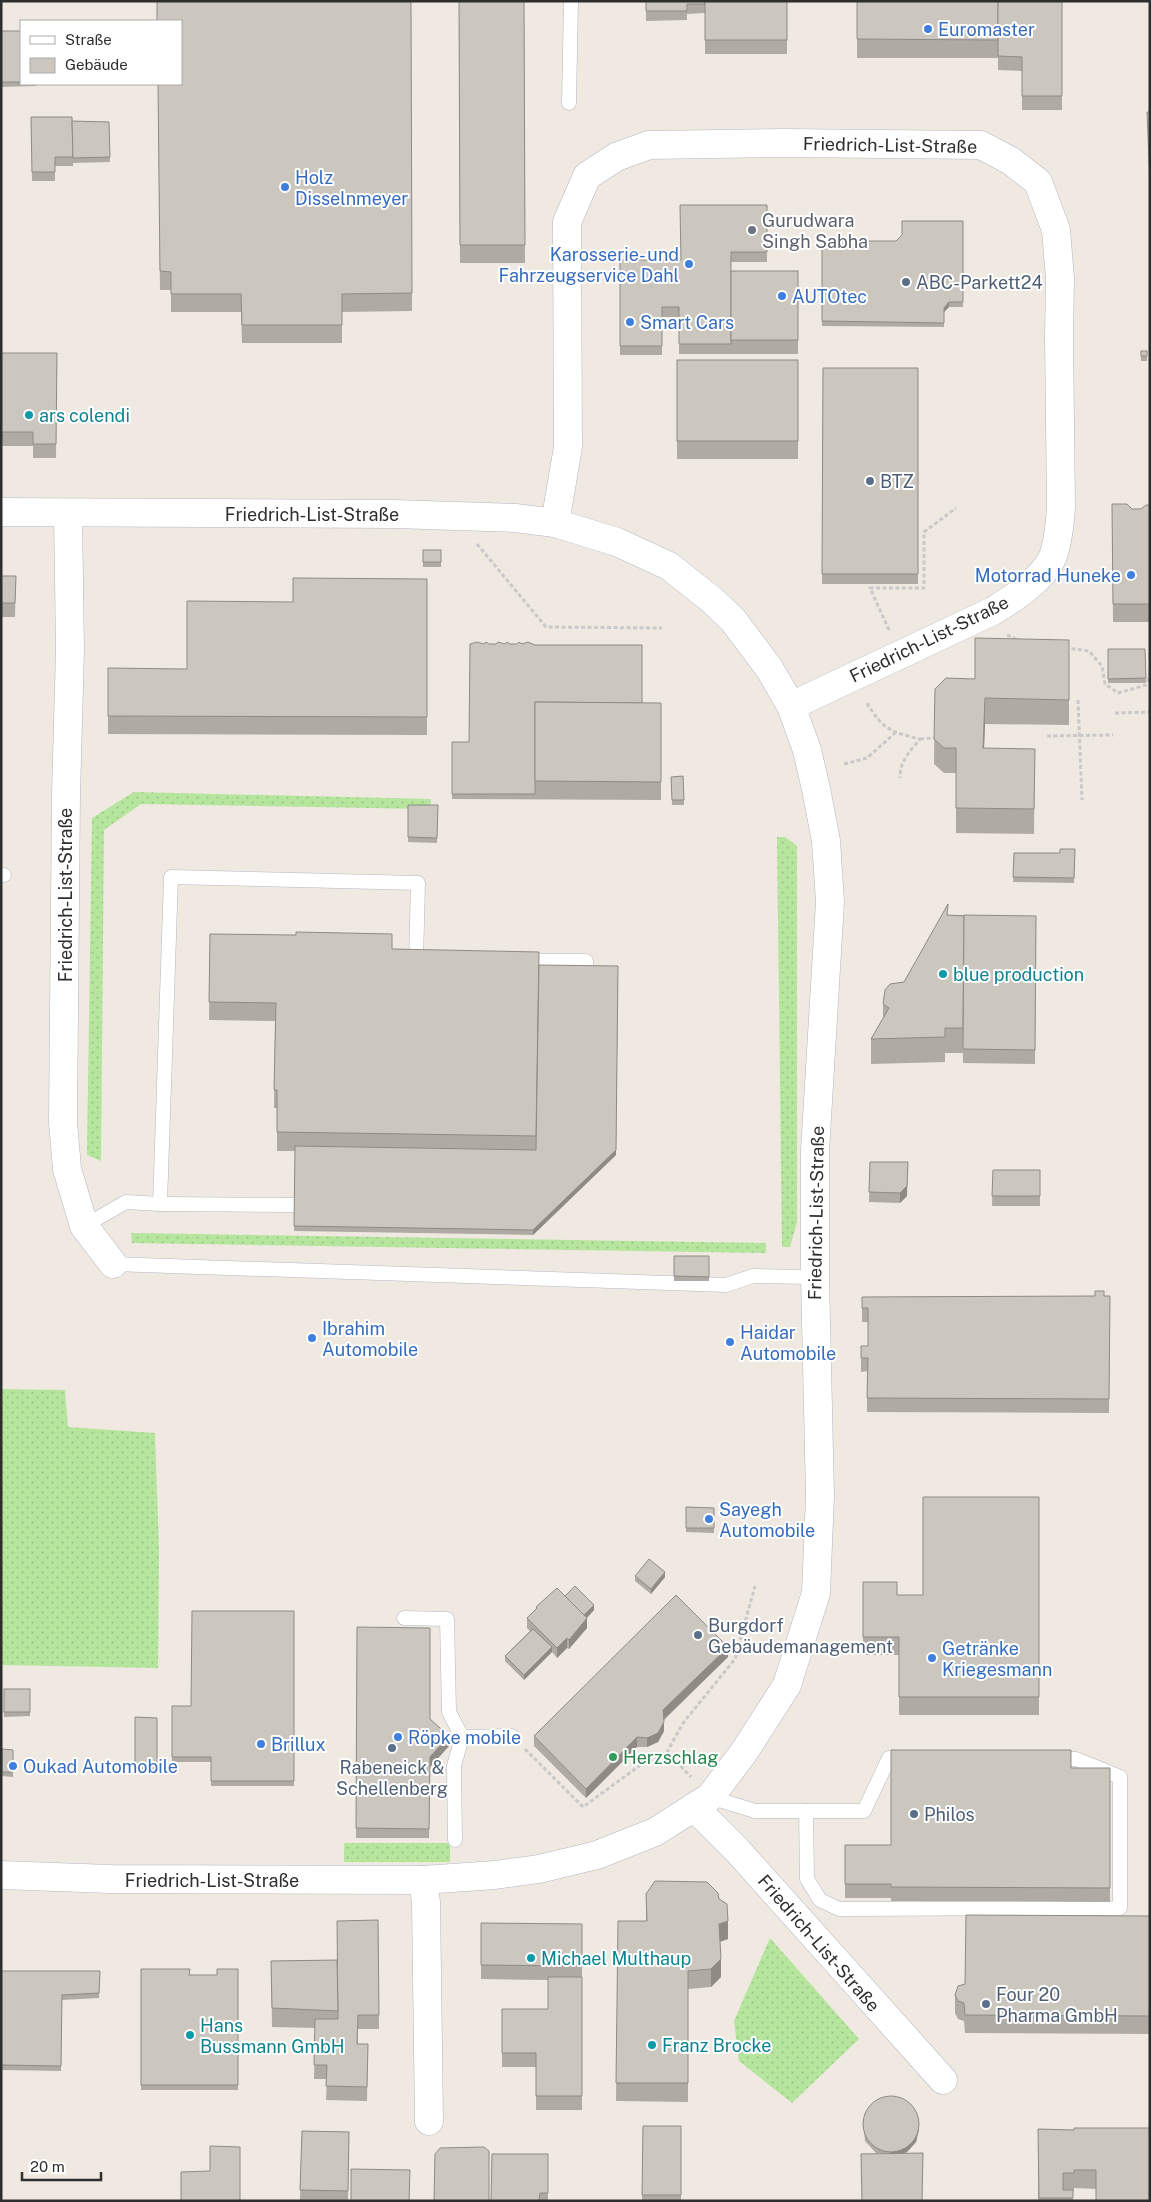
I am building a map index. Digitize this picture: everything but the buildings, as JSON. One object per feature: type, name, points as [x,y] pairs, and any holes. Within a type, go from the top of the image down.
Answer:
[{"type":"street","name":"Friedrich-List-Straße","points":[[555,523],[568,447],[567,222],[587,176],[616,157],[649,144],[982,144],[1011,161],[1038,182],[1056,230],[1060,278],[1060,530],[1048,566],[1014,598],[993,611],[791,706]]},
{"type":"street","name":"Friedrich-List-Straße","points":[[1,512],[515,518],[555,523],[617,542],[670,566],[684,576],[733,620],[769,668],[791,706],[807,750],[816,789],[826,841],[830,902],[815,1151],[815,1277],[820,1496],[816,1593],[787,1686],[744,1752],[702,1802],[655,1832],[597,1855],[539,1869],[423,1880],[110,1879],[1,1875]]},
{"type":"street","name":"Friedrich-List-Straße","points":[[68,514],[70,650],[66,795],[64,1122],[66,1169],[84,1226],[113,1264]]},
{"type":"street","name":"Friedrich-List-Straße","points":[[702,1802],[737,1850],[943,2080]]},
{"type":"street","points":[[423,1880],[426,1902],[429,2121]]},
{"type":"lane","points":[[569,103],[571,1]]},
{"type":"lane","points":[[160,1204],[171,877],[418,883],[416,962],[435,962]]},
{"type":"lane","points":[[511,961],[586,961],[586,971]]},
{"type":"lane","points":[[84,1226],[126,1202],[294,1205]]},
{"type":"lane","points":[[113,1264],[726,1285],[752,1276],[815,1277]]},
{"type":"lane","points":[[404,1618],[447,1619],[449,1712],[462,1737],[454,1766],[455,1840]]},
{"type":"lane","points":[[462,1737],[512,1736]]},
{"type":"lane","points":[[702,1802],[755,1811],[864,1811],[889,1758],[918,1758]]},
{"type":"lane","points":[[806,1811],[807,1879],[820,1900],[839,1909],[1120,1908],[1120,1777],[1076,1759],[1037,1758]]},
{"type":"path","points":[[891,634],[870,588],[924,588],[924,532],[956,508]]},
{"type":"path","points":[[463,516],[466,530],[546,627],[662,628]]},
{"type":"path","points":[[993,611],[1008,636],[1022,641]]},
{"type":"path","points":[[1063,648],[1089,651],[1102,666],[1105,684],[1118,693],[1146,685],[1150,673]]},
{"type":"path","points":[[1078,700],[1082,800]]},
{"type":"path","points":[[867,703],[878,721],[895,733],[920,739],[934,738]]},
{"type":"path","points":[[1116,713],[1150,712]]},
{"type":"path","points":[[844,764],[867,758],[895,733]]},
{"type":"path","points":[[1048,736],[1113,735]]},
{"type":"path","points":[[900,778],[900,770],[907,754],[920,739]]},
{"type":"path","points":[[512,1736],[583,1808],[642,1764],[667,1752],[683,1723],[735,1660],[755,1586]]},
{"type":"path","points":[[667,1752],[702,1802]]},
{"type":"green space","points":[[134,792],[431,799],[430,809],[141,804],[104,830],[101,1161],[87,1155],[92,818]]},
{"type":"green space","points":[[777,837],[785,837],[797,846],[797,1222],[790,1247],[782,1247]]},
{"type":"green space","points":[[131,1233],[766,1243],[766,1253],[132,1243]]},
{"type":"green space","points":[[1,1389],[65,1390],[68,1427],[155,1433],[159,1550],[158,1668],[1,1665]]},
{"type":"green space","points":[[344,1843],[450,1843],[450,1862],[344,1862]]},
{"type":"green space","points":[[770,1938],[859,2039],[792,2103],[739,2061],[734,2021]]},
{"type":"place","name":"Euromaster","points":[[928,29]]},
{"type":"place","name":"Holz Disselnmeyer","points":[[285,187]]},
{"type":"place","name":"Gurudwara Singh Sabha","points":[[752,230]]},
{"type":"place","name":"Karosserie- und Fahrzeugservice Dahl","points":[[689,264]]},
{"type":"place","name":"ABC-Parkett24","points":[[906,282]]},
{"type":"place","name":"AUTOtec","points":[[782,296]]},
{"type":"place","name":"Smart Cars","points":[[630,322]]},
{"type":"place","name":"ars colendi","points":[[29,415]]},
{"type":"place","name":"BTZ","points":[[870,481]]},
{"type":"place","name":"Motorrad Huneke","points":[[1131,575]]},
{"type":"place","name":"blue production","points":[[943,974]]},
{"type":"place","name":"Ibrahim Automobile","points":[[312,1338]]},
{"type":"place","name":"Haidar Automobile","points":[[730,1342]]},
{"type":"place","name":"Sayegh Automobile","points":[[709,1519]]},
{"type":"place","name":"Burgdorf Gebäudemanagement","points":[[698,1635]]},
{"type":"place","name":"Getränke Kriegesmann","points":[[932,1658]]},
{"type":"place","name":"Röpke mobile","points":[[398,1737]]},
{"type":"place","name":"Brillux","points":[[261,1744]]},
{"type":"place","name":"Rabeneick & Schellenberg","points":[[392,1748]]},
{"type":"place","name":"Herzschlag","points":[[613,1757]]},
{"type":"place","name":"Oukad Automobile","points":[[13,1766]]},
{"type":"place","name":"Philos","points":[[914,1814]]},
{"type":"place","name":"Michael Multhaup","points":[[531,1958]]},
{"type":"place","name":"Four 20 Pharma GmbH","points":[[986,2004]]},
{"type":"place","name":"Hans Bussmann GmbH","points":[[190,2035]]},
{"type":"place","name":"Franz Brocke","points":[[652,2045]]}]
